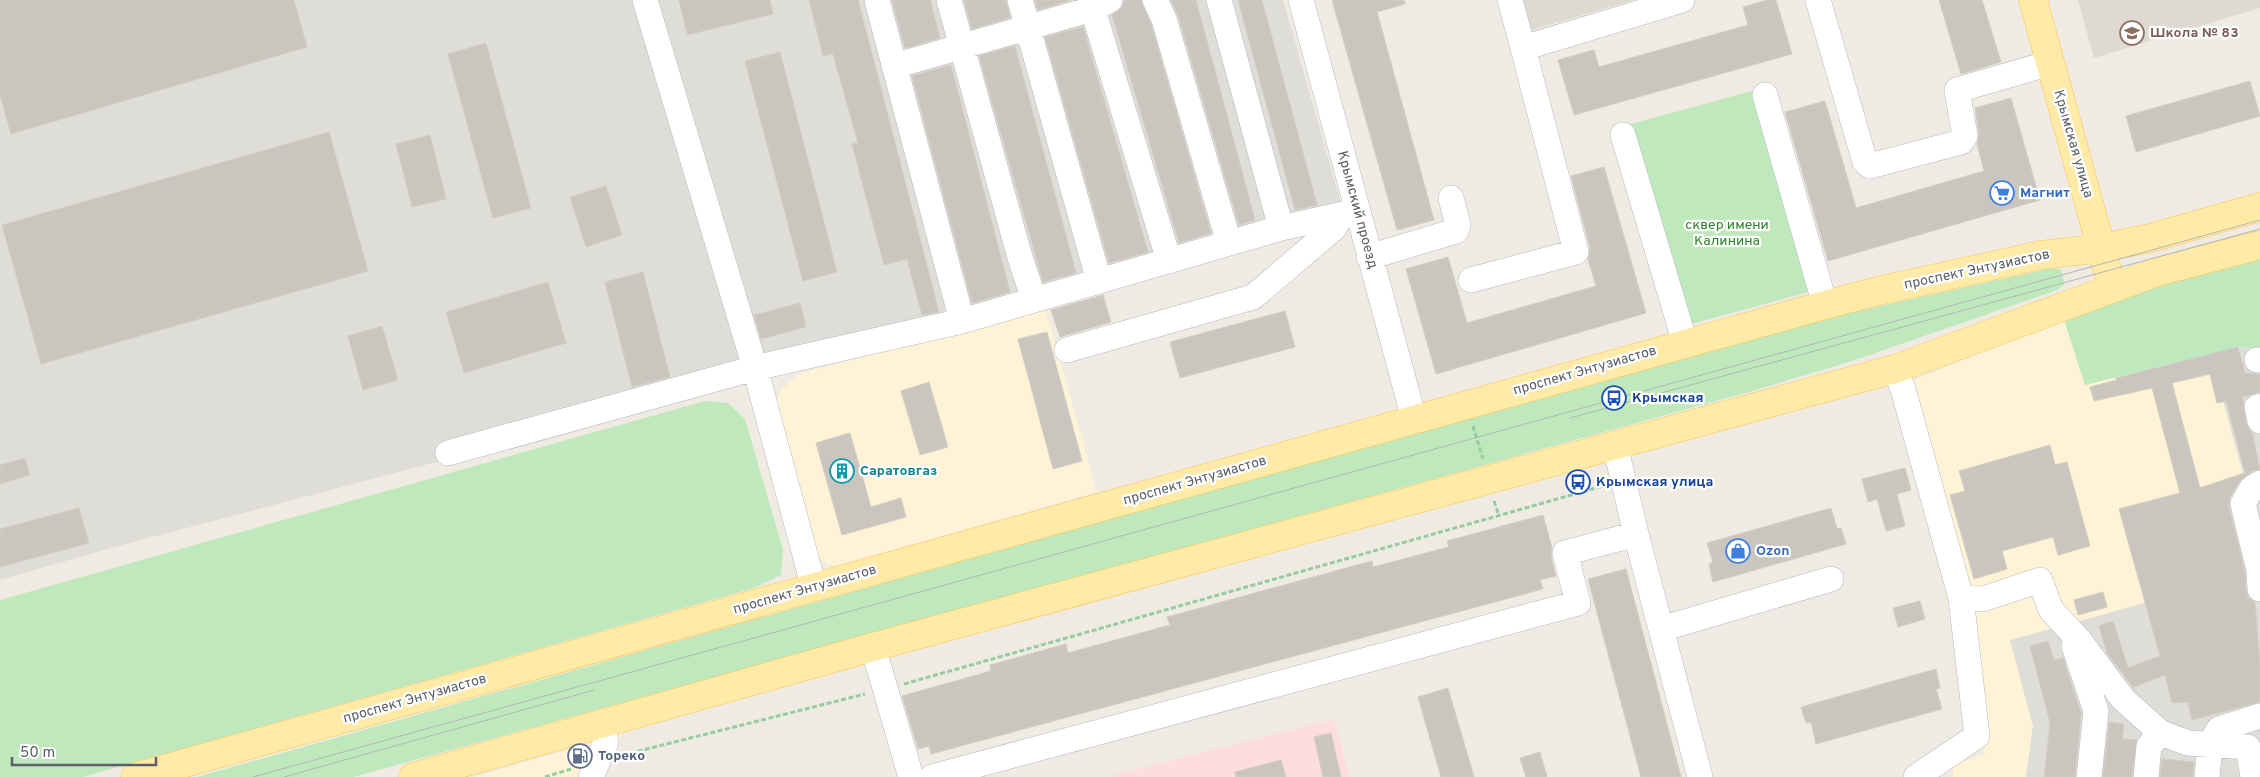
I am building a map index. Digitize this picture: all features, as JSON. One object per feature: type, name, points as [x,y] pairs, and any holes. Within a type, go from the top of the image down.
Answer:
[{"type":"main road","name":"Крымская улица","points":[[2033,0],[2112,287]]},
{"type":"main road","name":"проспект Энтузиастов","points":[[135,777],[1825,305],[1878,291],[2041,255],[2102,248],[2150,238],[2260,208]]},
{"type":"main road","points":[[413,777],[873,647],[1895,369],[2061,309],[2112,287],[2157,272],[2260,245]]},
{"type":"street","points":[[645,0],[755,368],[814,588]]},
{"type":"street","points":[[877,0],[962,321]]},
{"type":"street","points":[[949,0],[1019,254],[1034,300]]},
{"type":"street","points":[[1020,0],[1099,281]]},
{"type":"street","points":[[1154,0],[1164,19],[1229,243]]},
{"type":"street","points":[[1219,0],[1281,228]]},
{"type":"street","name":"Крымский проезд","points":[[1301,0],[1350,212],[1369,257],[1414,419]]},
{"type":"street","points":[[1471,280],[1576,252],[1510,0]]},
{"type":"street","points":[[1523,48],[1682,0]]},
{"type":"street","points":[[1818,0],[1865,162],[1870,166],[1961,142],[1965,136],[1957,90],[2050,63]]},
{"type":"street","points":[[894,66],[1027,28],[1098,3],[1169,261]]},
{"type":"street","points":[[1765,95],[1825,305]]},
{"type":"street","points":[[1623,135],[1685,343]]},
{"type":"street","points":[[1369,257],[1456,231],[1458,225],[1451,198]]},
{"type":"street","points":[[448,453],[755,368],[962,321],[1281,228],[1350,212]]},
{"type":"street","points":[[1067,350],[1253,297],[1350,212]]},
{"type":"street","points":[[1895,369],[1903,389],[1961,598],[1977,736],[1916,777]]},
{"type":"street","points":[[2260,406],[2256,407],[2260,421]]},
{"type":"street","points":[[1615,445],[1636,534],[1700,777]]},
{"type":"street","points":[[2260,483],[2252,488],[2243,504],[2259,570],[2260,589]]},
{"type":"street","points":[[944,775],[1578,603],[1565,554],[1636,534]]},
{"type":"street","points":[[1661,629],[1831,579]]},
{"type":"street","points":[[1961,598],[1983,599],[2040,580],[2051,610],[2079,640],[2123,700],[2161,733],[2188,743],[2254,748],[2254,777]]},
{"type":"street","points":[[2079,640],[2074,646],[2096,711],[2089,777]]},
{"type":"street","points":[[873,647],[912,777]]},
{"type":"street","points":[[2208,777],[2210,744],[2219,729],[2260,716]]},
{"type":"street","points":[[594,770],[606,742],[602,724]]},
{"type":"street","points":[[2146,777],[2149,746],[2161,733]]},
{"type":"path","points":[[1467,404],[1488,479]]},
{"type":"path","points":[[594,770],[1623,480]]},
{"type":"shaded area","points":[[0,0],[1283,0],[1346,221],[922,323],[516,441],[107,549],[0,580]]},
{"type":"shaded area","points":[[1517,0],[1634,0],[1525,32]]},
{"type":"shaded area","name":"Школа № 83","points":[[2078,0],[2260,0],[2260,8],[2094,58]]},
{"type":"shaded area","points":[[1044,304],[1097,492],[838,566],[827,564],[816,556],[775,404],[782,389],[801,373],[926,340]]},
{"type":"shaded area","points":[[2064,320],[2085,385],[2205,355],[2217,403],[2223,401],[2243,473],[2202,487],[2119,509],[2145,603],[2010,640],[2033,726],[2026,777],[1953,777],[1953,765],[1985,755],[1962,654],[1894,388]]},
{"type":"shaded area","points":[[2238,347],[2260,349],[2260,777],[2026,777],[2033,726],[2010,640],[2145,603],[2173,702],[2188,702],[2240,688],[2211,512],[2202,487],[2243,473],[2223,401],[2250,394]]},
{"type":"shaded area","points":[[1334,719],[1349,777],[1113,777],[1113,775]]},
{"type":"shaded area","name":"Тореко","points":[[621,735],[605,777],[474,777]]},
{"type":"green space","name":"сквер имени Калинина","points":[[1755,90],[1812,291],[1684,326],[1628,125]]},
{"type":"green space","points":[[2260,256],[2260,349],[2238,347],[2085,385],[2064,320],[2173,280]]},
{"type":"green space","points":[[2052,268],[2061,270],[2065,284],[2057,290],[1852,361],[1749,392],[353,777],[197,777],[1737,342],[1835,316]]},
{"type":"green space","points":[[705,401],[728,403],[745,419],[783,550],[781,575],[754,588],[83,777],[0,777],[0,600]]},
{"type":"building","points":[[0,0],[294,0],[307,47],[11,134],[0,95]]},
{"type":"building","points":[[679,0],[770,0],[773,14],[687,35]]},
{"type":"building","points":[[809,0],[858,0],[939,312],[922,315],[907,259],[884,265],[852,144],[858,143],[833,54],[823,56]]},
{"type":"building","points":[[892,0],[930,0],[940,38],[905,48]]},
{"type":"building","points":[[964,0],[1006,0],[1010,18],[972,29]]},
{"type":"building","points":[[1035,0],[1071,0],[1038,10]]},
{"type":"building","points":[[1124,0],[1141,0],[1151,24],[1211,233],[1179,243],[1112,15],[1122,8]]},
{"type":"building","points":[[1171,0],[1196,0],[1255,220],[1239,225],[1178,15]]},
{"type":"building","points":[[1238,0],[1262,0],[1317,205],[1295,210]]},
{"type":"building","points":[[1332,0],[1404,0],[1405,4],[1377,12],[1434,220],[1397,230]]},
{"type":"building","points":[[1767,0],[1776,0],[1792,54],[1574,115],[1558,60],[1594,50],[1599,67],[1748,25],[1743,7]]},
{"type":"building","points":[[1939,0],[1982,0],[2001,62],[1961,74]]},
{"type":"building","points":[[1083,27],[1148,252],[1109,263],[1045,37]]},
{"type":"building","points":[[486,43],[531,208],[493,218],[448,54]]},
{"type":"building","points":[[1015,46],[1076,273],[1043,282],[979,56]]},
{"type":"building","points":[[780,52],[837,272],[803,281],[745,61]]},
{"type":"building","points":[[951,65],[1010,292],[972,303],[912,76]]},
{"type":"building","points":[[2250,81],[2260,116],[2136,152],[2126,116]]},
{"type":"building","points":[[2011,98],[2040,200],[1828,261],[1785,112],[1825,101],[1856,208],[1984,171],[1977,144],[1979,134],[1975,108]]},
{"type":"building","points":[[329,132],[368,271],[41,364],[2,225]]},
{"type":"building","points":[[430,135],[446,199],[412,207],[396,144]]},
{"type":"building","points":[[1604,167],[1646,313],[1436,374],[1406,269],[1448,257],[1467,323],[1596,286],[1588,259],[1590,248],[1571,176]]},
{"type":"building","points":[[606,186],[622,235],[586,247],[570,197]]},
{"type":"building","points":[[643,272],[670,377],[632,387],[605,282]]},
{"type":"building","points":[[548,282],[566,343],[464,373],[446,312]]},
{"type":"building","points":[[1103,295],[1111,322],[1060,337],[1051,310]]},
{"type":"building","points":[[800,303],[806,327],[761,339],[754,315]]},
{"type":"building","points":[[1285,311],[1295,347],[1180,378],[1170,342]]},
{"type":"building","points":[[382,326],[398,380],[363,390],[348,336]]},
{"type":"building","points":[[1047,332],[1082,461],[1053,469],[1018,339]]},
{"type":"building","points":[[2238,347],[2245,373],[2260,374],[2260,392],[2243,397],[2246,424],[2252,433],[2260,469],[2252,471],[2240,481],[2230,497],[2229,507],[2245,572],[2246,590],[2248,597],[2255,602],[2260,664],[2260,702],[2192,720],[2188,702],[2172,703],[2165,675],[2134,687],[2135,690],[2107,653],[2099,626],[2113,621],[2128,668],[2160,656],[2119,509],[2180,493],[2152,388],[2094,401],[2090,387],[2117,380],[2116,378]],"holes":[[[2210,374],[2217,403],[2226,401],[2245,473],[2200,488],[2172,383]]]},
{"type":"building","points":[[929,382],[948,447],[920,455],[901,391]]},
{"type":"building","name":"Саратовгаз","points":[[850,433],[871,507],[901,498],[906,517],[842,535],[816,443]]},
{"type":"building","points":[[2050,445],[2055,465],[2067,462],[2090,546],[2058,555],[2053,537],[2002,551],[2007,569],[1974,579],[1950,495],[1965,491],[1959,471]]},
{"type":"building","points":[[25,458],[30,475],[0,484],[0,465]]},
{"type":"building","points":[[1905,468],[1911,490],[1897,494],[1905,526],[1886,531],[1877,499],[1868,502],[1862,479]]},
{"type":"building","points":[[79,508],[89,543],[0,567],[0,529]]},
{"type":"building","points":[[1831,508],[1837,529],[1841,528],[1846,544],[1713,582],[1709,564],[1713,562],[1707,543]]},
{"type":"building","points":[[1543,515],[1552,548],[1551,557],[1556,576],[1540,580],[1543,589],[931,754],[929,746],[918,749],[902,696],[991,671],[990,665],[1066,644],[1068,653],[1170,625],[1167,617],[1372,561],[1373,567],[1449,547],[1447,541]]},
{"type":"building","points":[[1626,569],[1681,777],[1641,777],[1588,579]]},
{"type":"building","points":[[2103,592],[2107,607],[2078,615],[2074,600]]},
{"type":"building","points":[[1920,601],[1925,619],[1898,627],[1893,608]]},
{"type":"building","points":[[2048,641],[2054,660],[2063,658],[2081,713],[2075,777],[2044,777],[2050,723],[2030,646]]},
{"type":"building","points":[[1936,669],[1940,688],[1936,689],[1942,709],[1816,744],[1811,722],[1806,723],[1801,707]]},
{"type":"building","points":[[1448,688],[1474,777],[1441,777],[1418,697]]},
{"type":"building","points":[[2109,722],[2124,724],[2122,739],[2137,740],[2132,777],[2103,777]]},
{"type":"building","points":[[1331,733],[1341,777],[1323,777],[1314,737]]},
{"type":"building","points":[[1540,752],[1547,777],[1526,777],[1520,758]]},
{"type":"building","points":[[2162,759],[2194,762],[2193,777],[2160,777]]},
{"type":"building","points":[[1281,760],[1286,777],[1236,777],[1235,772]]},
{"type":"tram line","points":[[253,777],[2260,220]]},
{"type":"tram line","points":[[1570,418],[2260,229]]},
{"type":"tram line","points":[[284,777],[594,690]]},
{"type":"place","name":"Школа № 83","points":[[2132,33]]},
{"type":"place","name":"Магнит","points":[[2002,193]]},
{"type":"place","name":"Крымская","points":[[1614,398]]},
{"type":"place","name":"Саратовгаз","points":[[842,471]]},
{"type":"place","name":"Крымская улица","points":[[1578,482]]},
{"type":"place","name":"Ozon","points":[[1738,551]]},
{"type":"place","name":"Тореко","points":[[580,756]]}]
